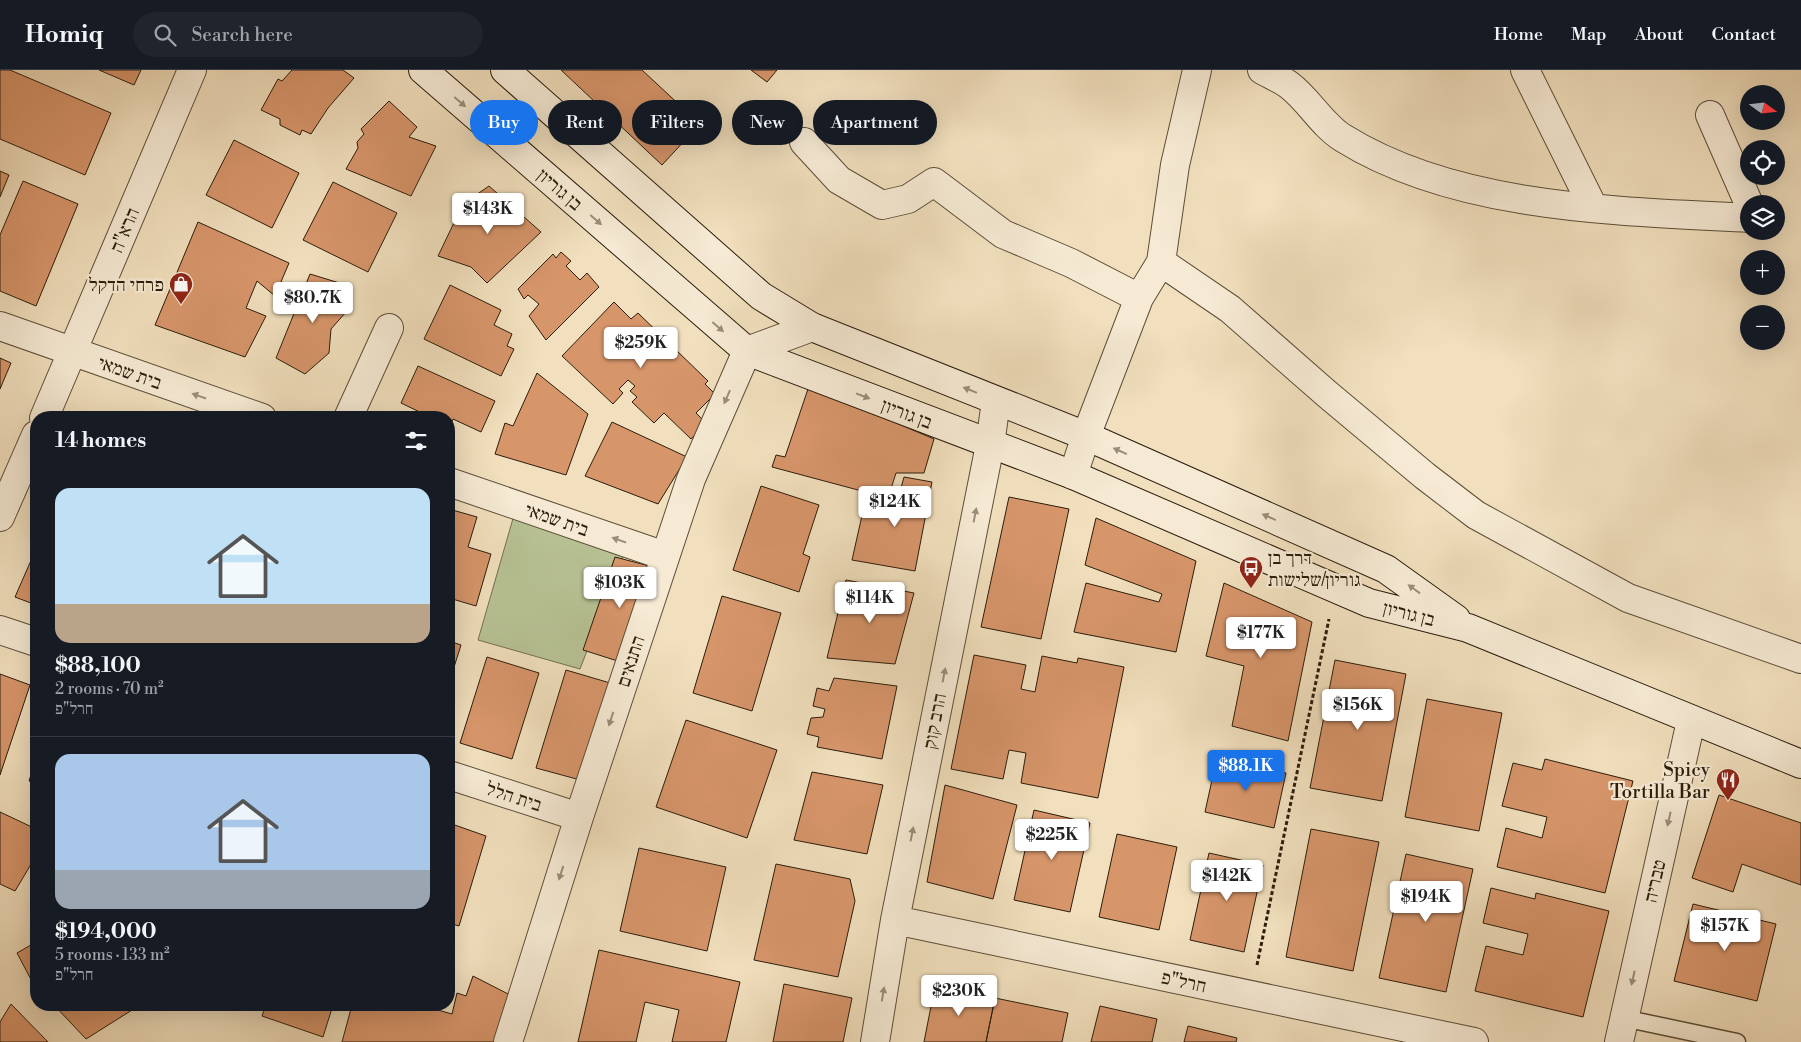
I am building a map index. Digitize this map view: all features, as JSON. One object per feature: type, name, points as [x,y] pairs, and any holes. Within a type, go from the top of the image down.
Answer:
[{"type":"street","name":"הרא\"ה","points":[[47,411],[192,70]]},
{"type":"street","name":"בן גוריון","points":[[423,70],[747,352],[1073,475],[1369,603],[1468,628],[1691,721],[1801,764]]},
{"type":"street","name":"בן גוריון","points":[[504,70],[761,296],[812,327],[1086,436],[1386,569],[1468,628]]},
{"type":"street","points":[[1073,475],[1139,298],[1161,262],[1175,165],[1197,70]]},
{"type":"street","points":[[1262,70],[1289,86],[1342,137],[1401,169],[1502,196],[1593,207],[1740,217]]},
{"type":"street","points":[[1525,70],[1593,207]]},
{"type":"street","points":[[1710,115],[1746,195]]},
{"type":"street","points":[[804,142],[839,180],[882,205],[908,199],[934,182],[1003,234],[1071,263],[1139,298]]},
{"type":"street","points":[[1161,262],[1230,310],[1402,457],[1476,514],[1628,598],[1801,659]]},
{"type":"street","name":"בית שמאי","points":[[0,326],[242,411]]},
{"type":"street","points":[[747,352],[812,327]]},
{"type":"street","points":[[351,411],[389,328]]},
{"type":"street","name":"התנאים","points":[[508,1042],[579,817],[691,479],[747,352]]},
{"type":"street","name":"הרב קוק","points":[[875,1042],[895,920],[990,445],[996,401]]},
{"type":"street","points":[[0,517],[30,449]]},
{"type":"street","name":"בית שמאי","points":[[455,484],[665,556]]},
{"type":"street","points":[[0,630],[30,640]]},
{"type":"street","name":"טבריה","points":[[1621,1030],[1691,721]]},
{"type":"street","name":"בית הלל","points":[[455,777],[579,817]]},
{"type":"street","name":"חרל\"פ","points":[[895,920],[1474,1042]]},
{"type":"lane","points":[[1621,1030],[1737,1042]]},
{"type":"path","points":[[1250,995],[1323,641],[1338,590]]},
{"type":"green space","points":[[514,515],[626,549],[580,669],[478,640]]},
{"type":"building","points":[[0,70],[10,70],[111,113],[85,175],[0,139]]},
{"type":"building","points":[[99,70],[141,70],[134,85]]},
{"type":"building","points":[[292,70],[343,70],[354,78],[328,108],[311,134],[302,130],[300,135],[280,125],[280,119],[261,110],[278,79],[282,81]]},
{"type":"building","points":[[561,70],[642,70],[674,100],[632,100],[632,137],[622,127],[622,100],[593,100]]},
{"type":"building","points":[[751,70],[777,70],[767,82]]},
{"type":"building","points":[[389,101],[417,127],[409,137],[436,146],[411,196],[346,169],[358,148],[357,142],[364,134],[361,129]]},
{"type":"building","points":[[234,140],[299,173],[272,228],[206,195]]},
{"type":"building","points":[[641,145],[681,145],[662,165]]},
{"type":"building","points":[[0,171],[9,175],[0,197]]},
{"type":"building","points":[[23,181],[78,204],[36,306],[0,291],[0,235]]},
{"type":"building","points":[[333,182],[397,213],[368,272],[303,240]]},
{"type":"building","points":[[489,186],[541,232],[487,283],[471,267],[438,256],[463,204]]},
{"type":"building","points":[[198,222],[289,263],[275,296],[257,281],[246,308],[266,316],[245,357],[155,325]]},
{"type":"building","points":[[561,252],[571,261],[566,266],[580,280],[587,273],[599,287],[546,340],[529,316],[539,304],[528,295],[524,299],[518,289],[553,254],[556,258]]},
{"type":"building","points":[[310,274],[346,285],[346,312],[331,329],[329,353],[305,374],[276,358]]},
{"type":"building","points":[[450,285],[501,310],[494,325],[512,334],[507,346],[514,349],[501,376],[424,339]]},
{"type":"building","points":[[614,302],[631,319],[638,313],[708,381],[705,384],[715,394],[696,413],[706,423],[691,439],[664,413],[654,423],[632,402],[637,397],[630,391],[635,386],[628,380],[619,389],[623,393],[613,404],[562,356]]},
{"type":"building","points":[[0,358],[11,363],[0,389]]},
{"type":"building","points":[[418,366],[495,401],[481,432],[455,420],[455,411],[418,411],[401,403]]},
{"type":"building","points":[[537,373],[588,414],[566,475],[495,454],[505,423],[513,426]]},
{"type":"building","points":[[809,386],[934,439],[924,473],[896,473],[888,498],[772,467],[776,455],[785,457]]},
{"type":"building","points":[[612,422],[687,457],[658,504],[585,476]]},
{"type":"building","points":[[904,477],[932,482],[915,571],[852,560],[863,511],[878,514],[883,500],[898,499]]},
{"type":"building","points":[[761,486],[819,505],[803,554],[810,557],[799,592],[733,570]]},
{"type":"building","points":[[1009,497],[1069,509],[1041,639],[981,627]]},
{"type":"building","points":[[455,511],[477,517],[468,547],[491,554],[476,606],[455,600]]},
{"type":"building","points":[[1096,518],[1196,561],[1176,652],[1074,632],[1086,583],[1159,602],[1162,594],[1085,565]]},
{"type":"building","points":[[615,557],[657,568],[624,663],[583,650]]},
{"type":"building","points":[[30,563],[30,603],[15,597]]},
{"type":"building","points":[[846,580],[914,593],[895,664],[827,658]]},
{"type":"building","points":[[1224,583],[1312,622],[1288,741],[1232,726],[1244,666],[1206,656]]},
{"type":"building","points":[[722,596],[781,613],[752,711],[693,693]]},
{"type":"building","points":[[455,643],[461,645],[455,664]]},
{"type":"building","points":[[974,655],[1026,665],[1021,689],[1035,692],[1042,656],[1077,663],[1078,658],[1124,667],[1098,798],[1021,783],[1026,753],[1009,750],[1003,779],[951,769]]},
{"type":"building","points":[[487,657],[539,673],[512,759],[460,743]]},
{"type":"building","points":[[1335,660],[1406,674],[1382,801],[1310,788]]},
{"type":"building","points":[[566,670],[617,685],[584,781],[536,768]]},
{"type":"building","points":[[0,674],[30,685],[0,775]]},
{"type":"building","points":[[834,678],[897,686],[882,759],[817,747],[819,737],[807,734],[811,718],[823,717],[825,709],[813,706],[817,688],[829,691]]},
{"type":"building","points":[[1427,699],[1502,713],[1479,831],[1405,817]]},
{"type":"building","points":[[686,720],[777,750],[747,838],[656,807]]},
{"type":"building","points":[[1217,757],[1286,773],[1274,828],[1205,812]]},
{"type":"building","points":[[1545,759],[1633,781],[1605,893],[1497,867],[1506,828],[1542,838],[1547,817],[1502,806],[1513,763],[1542,770]]},
{"type":"building","points":[[812,772],[883,785],[867,854],[794,840]]},
{"type":"building","points":[[945,785],[1017,805],[993,899],[927,882]]},
{"type":"building","points":[[1719,795],[1801,823],[1801,885],[1742,864],[1733,892],[1692,878]]},
{"type":"building","points":[[1034,810],[1090,823],[1070,912],[1014,900]]},
{"type":"building","points":[[0,812],[30,826],[30,866],[15,891],[0,884]]},
{"type":"building","points":[[455,825],[486,836],[459,926],[455,925]]},
{"type":"building","points":[[1311,829],[1379,842],[1353,971],[1286,957]]},
{"type":"building","points":[[1117,834],[1177,847],[1159,930],[1099,917]]},
{"type":"building","points":[[639,848],[726,867],[707,951],[620,931]]},
{"type":"building","points":[[1209,853],[1263,865],[1244,952],[1190,940]]},
{"type":"building","points":[[1406,854],[1473,869],[1446,992],[1379,978]]},
{"type":"building","points":[[776,864],[850,879],[855,901],[838,977],[754,960]]},
{"type":"building","points":[[1491,888],[1535,899],[1536,893],[1609,911],[1583,1017],[1475,991],[1486,946],[1523,955],[1528,934],[1483,923]]},
{"type":"building","points":[[1693,904],[1776,924],[1757,1001],[1674,981]]},
{"type":"building","points":[[30,945],[30,978],[17,953]]},
{"type":"building","points":[[599,950],[740,982],[726,1042],[672,1042],[679,1010],[645,1002],[636,1042],[578,1042]]},
{"type":"building","points":[[473,976],[514,997],[499,1042],[342,1042],[350,1011],[441,1011],[452,1014],[453,1011],[455,1011],[457,993],[466,996]]},
{"type":"building","points":[[784,984],[852,998],[843,1042],[773,1042]]},
{"type":"building","points":[[935,986],[995,998],[986,1042],[924,1042]]},
{"type":"building","points":[[995,998],[1068,1013],[1062,1042],[986,1042]]},
{"type":"building","points":[[11,1004],[48,1042],[0,1042],[0,1022]]},
{"type":"building","points":[[1100,1006],[1157,1019],[1152,1042],[1091,1042]]},
{"type":"building","points":[[60,1011],[130,1011],[86,1039]]},
{"type":"building","points":[[264,1011],[331,1011],[323,1037],[262,1016]]},
{"type":"building","points":[[1188,1026],[1237,1038],[1236,1042],[1184,1042]]},
{"type":"place","name":"פרחי הדקל","points":[[181,305]]},
{"type":"place","name":"דרך בן גוריון/שלישות","points":[[1251,589]]},
{"type":"place","name":"Spicy Tortilla Bar","points":[[1728,801]]}]
